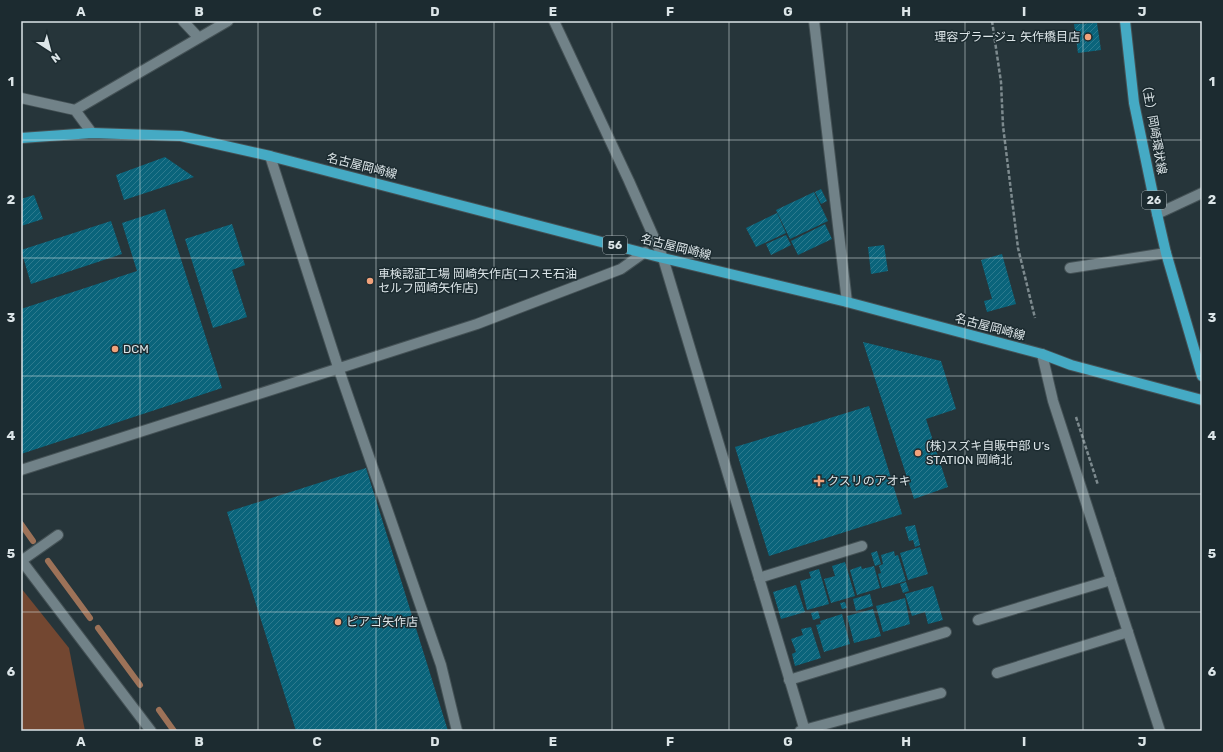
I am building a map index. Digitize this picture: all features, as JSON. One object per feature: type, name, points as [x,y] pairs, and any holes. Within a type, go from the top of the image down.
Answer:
[{"type":"main road","name":"（主）岡崎環状線","points":[[1126,21],[1134,103],[1157,214],[1166,253],[1202,376]]},
{"type":"main road","name":"名古屋岡崎線","points":[[21,138],[92,134],[181,136],[270,156],[645,252],[663,258],[847,302],[1042,354],[1071,365],[1202,400]]},
{"type":"street","points":[[183,21],[198,37]]},
{"type":"street","points":[[75,110],[198,37],[228,21]]},
{"type":"street","points":[[554,21],[629,180],[663,258],[790,680],[803,731],[942,693]]},
{"type":"street","points":[[814,21],[847,302]]},
{"type":"street","points":[[21,98],[75,110],[92,134]]},
{"type":"street","points":[[270,156],[338,367],[441,665],[457,731]]},
{"type":"street","points":[[1157,214],[1202,193]]},
{"type":"street","points":[[21,470],[338,367],[476,324],[622,269],[645,252]]},
{"type":"street","points":[[1070,268],[1166,253]]},
{"type":"street","points":[[1042,354],[1053,401],[1160,731]]},
{"type":"street","points":[[58,535],[21,560],[151,731]]},
{"type":"street","points":[[759,578],[862,546]]},
{"type":"street","points":[[978,620],[1111,580]]},
{"type":"street","points":[[790,680],[946,632]]},
{"type":"street","points":[[997,673],[1128,632]]},
{"type":"path","points":[[992,21],[1001,82],[1003,126],[1018,248],[1035,318]]},
{"type":"shaded area","points":[[21,588],[69,648],[85,731],[21,731]]},
{"type":"building","name":"理容プラージュ 矢作橋目店","points":[[1097,23],[1101,50],[1078,53],[1074,24]]},
{"type":"building","points":[[165,157],[194,177],[124,200],[116,175]]},
{"type":"building","points":[[821,189],[827,201],[821,204],[815,192]]},
{"type":"building","points":[[814,192],[828,221],[790,239],[776,210]]},
{"type":"building","points":[[34,195],[43,219],[21,226],[21,199]]},
{"type":"building","name":"DCM","points":[[165,209],[222,388],[21,454],[21,309],[137,271],[122,223]]},
{"type":"building","points":[[777,213],[786,233],[756,247],[746,228]]},
{"type":"building","points":[[111,221],[122,254],[31,284],[21,250]]},
{"type":"building","points":[[232,224],[245,265],[232,270],[247,317],[213,328],[185,239]]},
{"type":"building","points":[[825,224],[832,239],[798,255],[791,241]]},
{"type":"building","points":[[786,235],[791,245],[771,255],[766,244]]},
{"type":"building","points":[[884,245],[888,271],[871,274],[868,247]]},
{"type":"building","points":[[1002,254],[1016,304],[987,312],[984,301],[992,299],[981,260]]},
{"type":"building","name":"(株)スズキ自販中部 U’s STATION 岡崎北","points":[[863,342],[941,361],[956,409],[926,419],[948,487],[914,499]]},
{"type":"building","name":"クスリのアオキ","points":[[869,406],[902,514],[769,556],[735,447]]},
{"type":"building","name":"ピアゴ矢作店","points":[[366,468],[448,731],[296,731],[227,512]]},
{"type":"building","points":[[915,525],[920,545],[915,547],[913,540],[909,541],[905,527]]},
{"type":"building","points":[[920,547],[928,574],[908,580],[900,553]]},
{"type":"building","points":[[877,551],[881,564],[875,566],[871,553]]},
{"type":"building","points":[[894,551],[895,556],[898,555],[906,581],[882,588],[878,574],[881,573],[879,566],[883,564],[881,555]]},
{"type":"building","points":[[845,562],[855,596],[831,603],[824,579],[835,576],[832,566]]},
{"type":"building","points":[[861,566],[862,569],[874,566],[880,588],[857,595],[850,570]]},
{"type":"building","points":[[819,569],[829,604],[807,610],[800,581],[811,578],[809,572]]},
{"type":"building","points":[[906,582],[909,591],[903,593],[900,584]]},
{"type":"building","points":[[796,585],[805,612],[781,619],[773,592]]},
{"type":"building","points":[[933,586],[943,620],[928,624],[925,612],[912,616],[905,594]]},
{"type":"building","points":[[870,594],[873,606],[856,611],[853,599]]},
{"type":"building","points":[[905,598],[910,624],[883,632],[876,606]]},
{"type":"building","points":[[845,602],[847,608],[842,609],[840,603]]},
{"type":"building","points":[[873,609],[881,636],[854,643],[847,616]]},
{"type":"building","points":[[818,611],[820,618],[813,620],[811,613]]},
{"type":"building","points":[[842,614],[850,644],[824,652],[816,625],[821,624],[820,621]]},
{"type":"building","points":[[811,627],[821,658],[795,666],[792,654],[796,652],[791,639],[803,635],[801,629]]},
{"type":"waterway","points":[[21,524],[33,541]]},
{"type":"waterway","points":[[48,561],[90,618]]},
{"type":"waterway","points":[[98,628],[140,685]]},
{"type":"waterway","points":[[159,710],[174,731]]},
{"type":"place","name":"理容プラージュ 矢作橋目店","points":[[1088,37]]},
{"type":"place","name":"車検認証工場 岡崎矢作店(コスモ石油 セルフ岡崎矢作店)","points":[[370,281]]},
{"type":"place","name":"DCM","points":[[115,349]]},
{"type":"place","name":"(株)スズキ自販中部 U’s STATION 岡崎北","points":[[918,453]]},
{"type":"place","name":"クスリのアオキ","points":[[819,481]]},
{"type":"place","name":"ピアゴ矢作店","points":[[338,622]]}]
